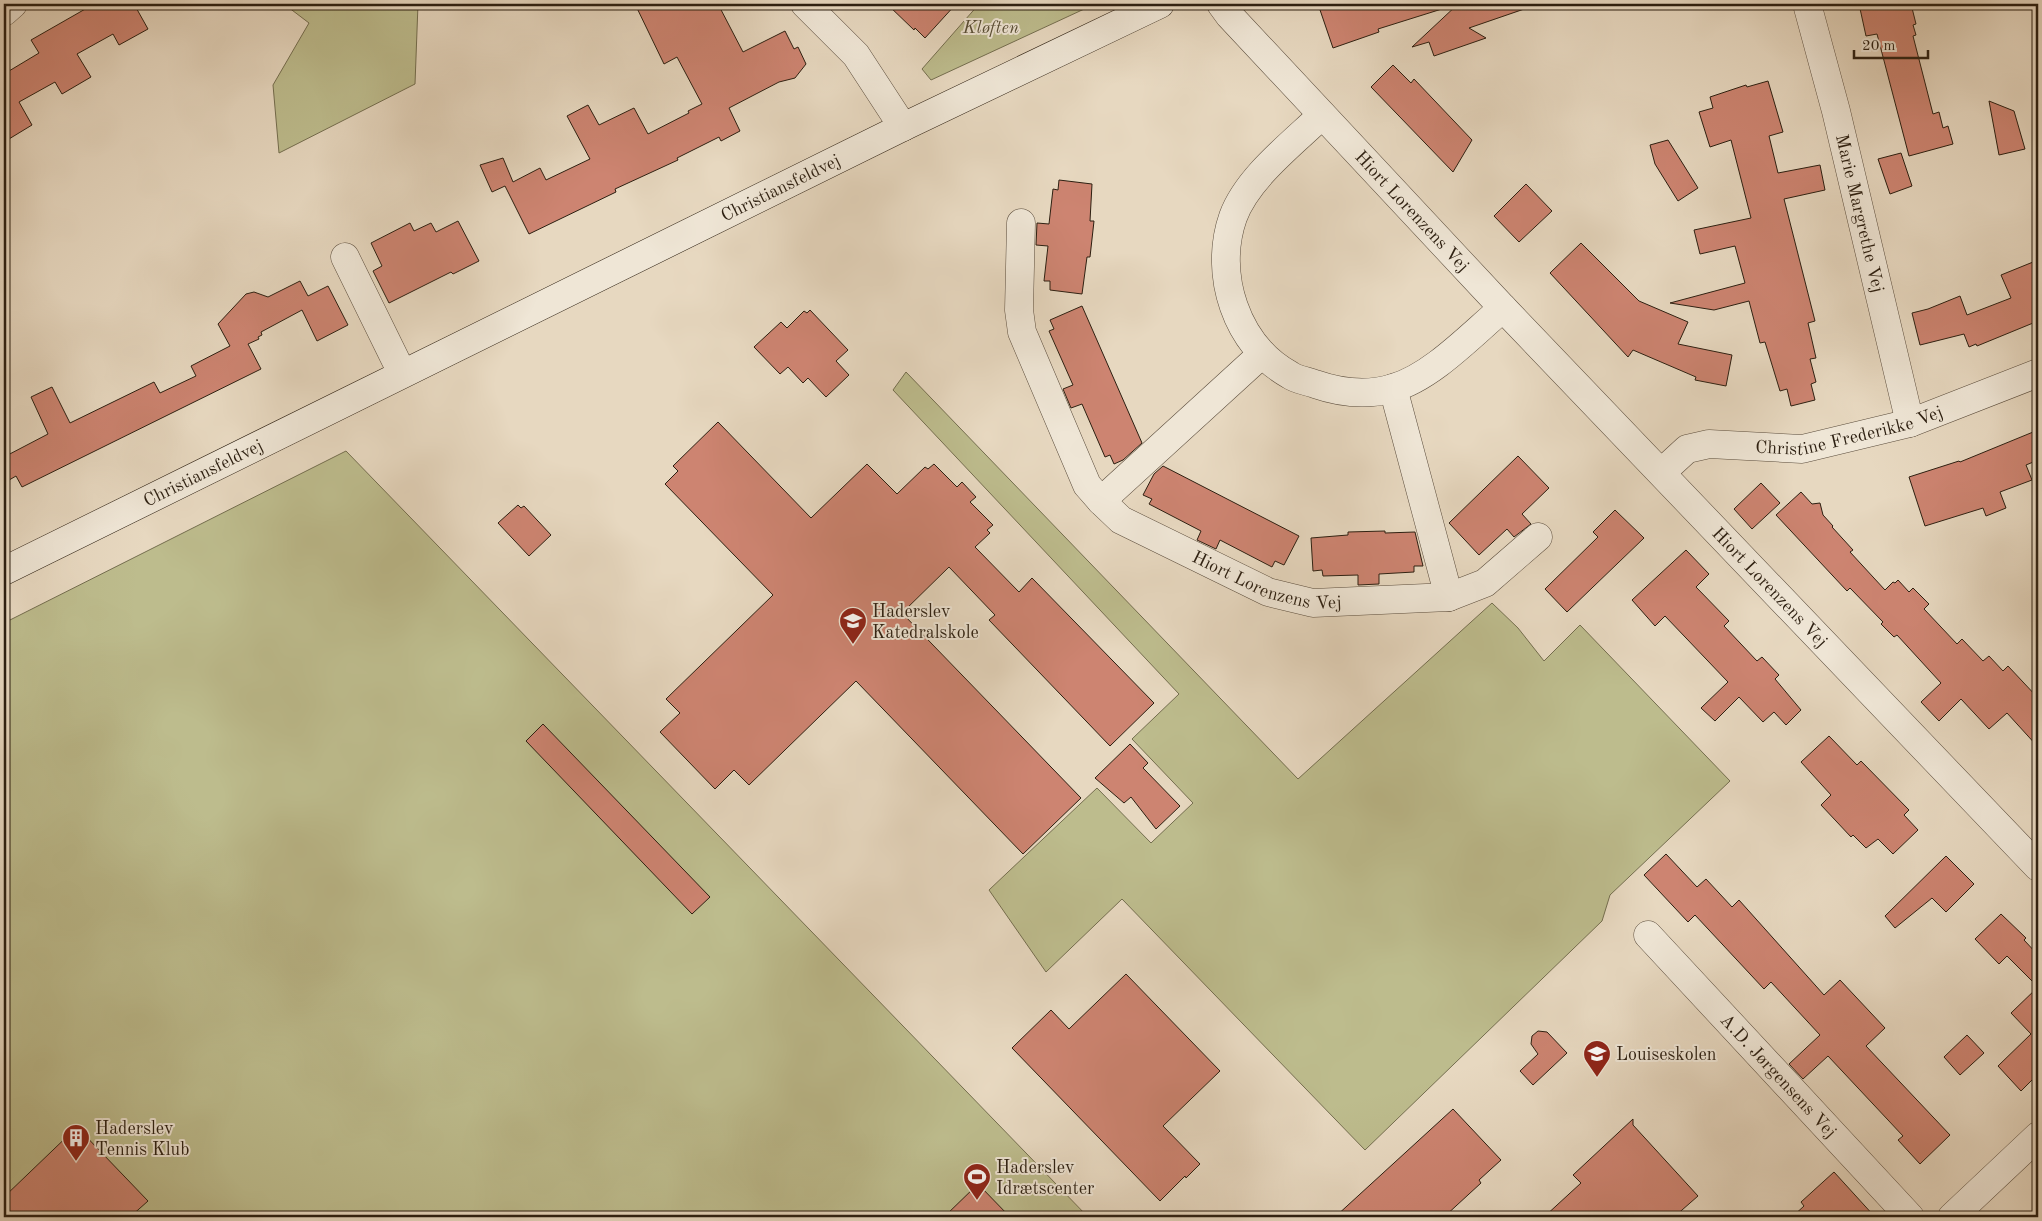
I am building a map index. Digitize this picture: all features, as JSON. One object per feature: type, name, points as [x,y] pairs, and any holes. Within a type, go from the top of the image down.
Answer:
[{"type":"street","points":[[4,12],[13,4]]},
{"type":"street","points":[[805,4],[856,55],[903,127]]},
{"type":"street","name":"Christiansfeldvej","points":[[4,571],[903,127],[1160,4]]},
{"type":"street","name":"Hiort Lorenzens Vej","points":[[1221,4],[1503,308],[2038,867]]},
{"type":"street","name":"Marie Margrethe Vej","points":[[1808,4],[1836,111],[1910,423]]},
{"type":"street","points":[[1322,115],[1251,184],[1233,216],[1225,252],[1227,283],[1240,324],[1262,354],[1290,376],[1334,391],[1358,393],[1393,388],[1424,374],[1503,308]]},
{"type":"street","name":"Hiort Lorenzens Vej","points":[[1021,223],[1019,310],[1022,332],[1087,485],[1121,520],[1268,592],[1290,599],[1313,603],[1449,597],[1485,583],[1538,537]]},
{"type":"street","points":[[345,257],[402,373]]},
{"type":"street","points":[[1101,501],[1262,354]]},
{"type":"street","name":"Christine Frederikke Vej","points":[[1662,472],[1687,450],[1709,444],[1802,449],[1910,423],[2038,373]]},
{"type":"street","points":[[1393,388],[1449,597]]},
{"type":"street","name":"A.D. Jørgensens Vej","points":[[1648,935],[1910,1217]]},
{"type":"street","points":[[1952,1217],[2038,1136]]},
{"type":"green space","points":[[284,4],[418,4],[415,84],[279,153],[273,85],[309,23]]},
{"type":"green space","name":"Kløften","points":[[979,4],[1095,4],[931,80],[922,69]]},
{"type":"green space","points":[[906,372],[1298,779],[1492,603],[1518,628],[1544,661],[1580,625],[1730,781],[1610,895],[1602,921],[1365,1150],[1122,899],[1046,972],[989,890],[1097,788],[1151,843],[1193,803],[1132,739],[1179,694],[893,390]]},
{"type":"green space","points":[[346,451],[1088,1217],[4,1217],[4,623]]},
{"type":"building","points":[[94,4],[134,4],[148,29],[119,45],[113,34],[77,54],[91,77],[62,94],[55,82],[19,102],[32,125],[4,142],[4,74],[39,53],[31,40]]},
{"type":"building","points":[[635,4],[718,4],[743,52],[785,31],[794,49],[798,47],[806,64],[795,78],[779,82],[729,108],[740,131],[721,141],[719,137],[677,158],[678,160],[615,189],[616,192],[529,234],[505,186],[492,192],[480,165],[503,158],[513,182],[540,168],[546,180],[590,159],[567,116],[588,105],[599,125],[634,108],[648,134],[689,113],[688,111],[702,104],[677,57],[664,64]]},
{"type":"building","points":[[887,4],[956,4],[925,38]]},
{"type":"building","points":[[1318,4],[1444,4],[1445,8],[1378,29],[1379,32],[1333,48]]},
{"type":"building","points":[[1458,4],[1530,4],[1530,7],[1469,28],[1486,38],[1434,56],[1429,42],[1412,47]]},
{"type":"building","points":[[1859,4],[1911,4],[1916,24],[1913,25],[1916,35],[1913,36],[1933,114],[1939,112],[1943,128],[1948,126],[1953,144],[1909,156],[1877,34],[1866,36]]},
{"type":"building","points":[[1393,65],[1411,83],[1414,79],[1472,140],[1453,172],[1371,87]]},
{"type":"building","points":[[1768,81],[1783,132],[1769,136],[1778,173],[1820,165],[1825,190],[1784,199],[1815,321],[1808,323],[1816,358],[1810,359],[1816,382],[1811,384],[1815,400],[1791,406],[1787,389],[1780,391],[1765,342],[1760,343],[1749,301],[1714,310],[1670,303],[1745,283],[1735,246],[1700,254],[1694,230],[1751,218],[1731,140],[1710,147],[1699,112],[1713,108],[1710,97],[1746,85],[1747,87]]},
{"type":"building","points":[[1989,101],[2014,111],[2025,149],[1999,155]]},
{"type":"building","points":[[1668,140],[1698,188],[1678,201],[1655,164],[1650,145]]},
{"type":"building","points":[[1901,153],[1912,186],[1890,194],[1878,159]]},
{"type":"building","points":[[1059,180],[1092,184],[1090,221],[1094,221],[1090,257],[1087,257],[1082,294],[1050,290],[1050,281],[1044,281],[1048,246],[1036,245],[1037,223],[1049,224],[1053,189],[1058,190]]},
{"type":"building","points":[[1526,184],[1552,211],[1519,242],[1494,216]]},
{"type":"building","points":[[458,221],[479,261],[453,274],[451,272],[389,303],[373,271],[382,266],[371,243],[410,223],[414,231],[431,223],[436,232]]},
{"type":"building","points":[[1581,243],[1639,301],[1688,322],[1678,344],[1732,355],[1726,386],[1695,380],[1696,377],[1633,350],[1628,357],[1550,273]]},
{"type":"building","points":[[2038,260],[2038,321],[1977,346],[1976,344],[1969,347],[1964,334],[1920,345],[1912,313],[1928,309],[1960,296],[1967,315],[2011,298],[2001,275]]},
{"type":"building","points":[[300,281],[308,296],[328,286],[348,325],[317,341],[302,310],[261,332],[262,335],[258,337],[259,339],[248,344],[261,369],[22,487],[16,476],[4,483],[4,457],[48,434],[31,397],[52,387],[70,423],[154,382],[160,393],[196,376],[191,366],[230,346],[218,324],[246,294],[254,292],[268,297]]},
{"type":"building","points":[[1082,306],[1142,443],[1123,460],[1114,464],[1110,455],[1105,457],[1082,404],[1071,408],[1063,389],[1073,385],[1049,331],[1054,329],[1050,320]]},
{"type":"building","points":[[810,310],[848,350],[836,361],[849,375],[826,397],[808,378],[803,383],[788,367],[780,374],[754,347],[781,322],[787,328],[804,311],[807,313]]},
{"type":"building","points":[[718,422],[811,518],[867,464],[897,494],[925,467],[928,469],[934,464],[957,487],[962,482],[976,497],[970,502],[993,525],[987,530],[990,533],[975,547],[1019,592],[1032,578],[1154,703],[1110,746],[989,620],[995,615],[949,567],[902,613],[1081,798],[1023,854],[856,681],[749,785],[734,770],[715,789],[660,732],[680,713],[666,699],[773,595],[665,484],[678,471],[673,466]]},
{"type":"building","points":[[2038,430],[2038,460],[2026,465],[2032,480],[2000,492],[2006,508],[1986,516],[1983,508],[1925,526],[1909,477],[1960,462]]},
{"type":"building","points":[[1518,456],[1549,488],[1522,514],[1531,524],[1514,537],[1507,529],[1479,555],[1449,523]]},
{"type":"building","points":[[1163,466],[1299,536],[1284,565],[1275,561],[1272,567],[1220,540],[1216,549],[1197,540],[1201,531],[1149,504],[1152,499],[1143,495],[1154,474]]},
{"type":"building","points":[[1761,483],[1780,503],[1752,529],[1734,509]]},
{"type":"building","points":[[1801,492],[1812,504],[1820,503],[1823,515],[1853,550],[1850,552],[1885,590],[1898,580],[1909,592],[1913,588],[1929,604],[1924,609],[1957,644],[1962,639],[1983,661],[1989,656],[2003,671],[2008,666],[2038,698],[2038,747],[2007,713],[1989,729],[1961,699],[1939,721],[1921,702],[1941,683],[1897,635],[1894,637],[1881,624],[1883,622],[1850,588],[1847,591],[1776,515]]},
{"type":"building","points":[[518,505],[521,508],[524,506],[551,535],[529,556],[498,523]]},
{"type":"building","points":[[1615,510],[1644,538],[1567,612],[1545,589],[1598,537],[1593,532]]},
{"type":"building","points":[[1385,531],[1385,533],[1415,532],[1423,566],[1414,566],[1414,572],[1379,574],[1379,584],[1358,585],[1358,575],[1323,576],[1322,570],[1313,571],[1311,538],[1348,535],[1348,532]]},
{"type":"building","points":[[1686,550],[1709,574],[1696,587],[1729,621],[1724,626],[1757,661],[1762,657],[1779,675],[1775,679],[1801,710],[1786,725],[1774,712],[1763,722],[1739,697],[1715,721],[1701,708],[1728,682],[1665,616],[1655,626],[1632,600]]},
{"type":"building","points":[[543,724],[710,897],[692,914],[526,741]]},
{"type":"building","points":[[1829,736],[1857,765],[1861,761],[1909,810],[1904,815],[1918,830],[1893,854],[1878,839],[1866,848],[1853,835],[1851,837],[1821,805],[1831,795],[1801,762]]},
{"type":"building","points":[[1130,744],[1148,763],[1143,768],[1180,806],[1156,829],[1131,797],[1124,803],[1095,778]]},
{"type":"building","points":[[1666,854],[1697,887],[1706,879],[1732,907],[1739,900],[1824,995],[1840,980],[1885,1028],[1866,1046],[1950,1135],[1920,1164],[1898,1140],[1903,1136],[1828,1056],[1803,1079],[1789,1064],[1820,1035],[1771,982],[1764,989],[1695,915],[1688,922],[1644,875]]},
{"type":"building","points":[[1946,856],[1974,884],[1946,912],[1932,898],[1895,928],[1885,916]]},
{"type":"building","points":[[2001,914],[2026,938],[2024,940],[2038,955],[2038,987],[2007,956],[1999,964],[1975,939]]},
{"type":"building","points":[[1126,974],[1220,1071],[1163,1126],[1200,1164],[1160,1201],[1012,1048],[1051,1010],[1069,1029]]},
{"type":"building","points":[[2038,987],[2038,1074],[2021,1091],[1998,1066],[2031,1034],[2011,1013]]},
{"type":"building","points":[[1538,1031],[1547,1032],[1567,1053],[1533,1085],[1520,1071],[1538,1054],[1531,1044],[1532,1036]]},
{"type":"building","points":[[1967,1035],[1984,1053],[1960,1075],[1944,1057]]},
{"type":"building","points":[[1453,1109],[1501,1160],[1479,1180],[1481,1183],[1444,1217],[1335,1217]]},
{"type":"building","points":[[1633,1119],[1633,1125],[1698,1196],[1674,1217],[1544,1217],[1581,1183],[1573,1175]]},
{"type":"building","name":"Haderslev Tennis Klub","points":[[77,1127],[148,1201],[130,1217],[4,1217],[4,1197]]},
{"type":"building","points":[[1834,1172],[1875,1217],[1792,1217],[1804,1206],[1801,1202]]},
{"type":"building","name":"Haderslev Idrætscenter","points":[[978,1184],[1010,1217],[944,1217]]},
{"type":"place","name":"Haderslev Katedralskole","points":[[853,645]]},
{"type":"place","name":"Louiseskolen","points":[[1597,1078]]},
{"type":"place","name":"Haderslev Tennis Klub","points":[[76,1162]]},
{"type":"place","name":"Haderslev Idrætscenter","points":[[977,1201]]}]
